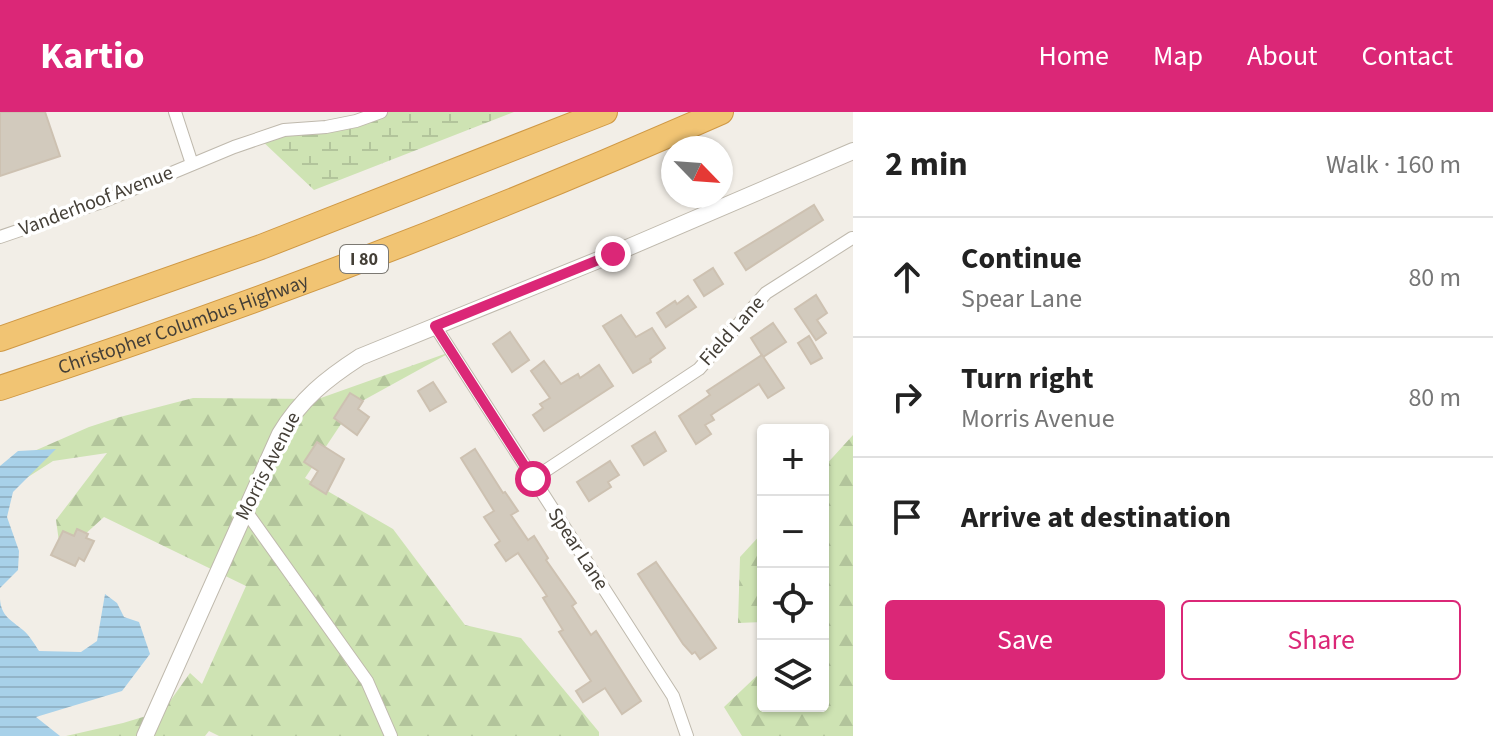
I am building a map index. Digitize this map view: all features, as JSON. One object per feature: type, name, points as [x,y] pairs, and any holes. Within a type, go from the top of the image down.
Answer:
[{"type":"highway","name":"I 80","points":[[0,339],[300,232],[605,112]]},
{"type":"highway","name":"Christopher Columbus Highway","points":[[0,388],[325,274],[608,162],[721,112]]},
{"type":"street","points":[[175,112],[192,164]]},
{"type":"street","name":"Vanderhoof Avenue","points":[[0,237],[102,202],[284,130],[326,127],[381,112]]},
{"type":"street","name":"Morris Avenue","points":[[145,736],[280,434],[304,399],[325,379],[360,357],[613,254],[853,151]]},
{"type":"street","name":"Field Lane","points":[[533,479],[699,369],[766,293],[852,238]]},
{"type":"street","name":"Spear Lane","points":[[435,326],[673,696],[687,736]]},
{"type":"street","points":[[245,510],[367,681],[391,736]]},
{"type":"green space","points":[[364,112],[514,112],[314,190],[260,139]]},
{"type":"green space","points":[[453,351],[353,406],[305,478],[393,529],[465,625],[521,638],[599,732],[599,736],[219,736],[209,731],[205,736],[66,736],[163,711],[190,673],[202,684],[246,586],[104,517],[61,556],[56,520],[107,453],[53,461],[0,495],[0,466],[89,427],[193,398],[318,399]]},
{"type":"green space","points":[[853,435],[853,736],[742,736],[724,707],[757,676],[757,712],[829,712],[829,461]]},
{"type":"green space","points":[[757,539],[757,622],[738,623],[740,557]]},
{"type":"water","points":[[56,449],[13,492],[7,517],[19,551],[18,570],[0,588],[0,466],[18,451]]},
{"type":"water","points":[[105,594],[117,603],[124,617],[139,622],[150,654],[122,691],[36,717],[60,736],[0,736],[0,599],[5,614],[27,634],[39,651],[81,652],[97,641]]},
{"type":"building","points":[[0,112],[45,112],[60,156],[0,176]]},
{"type":"building","points":[[814,205],[823,220],[746,270],[735,253]]},
{"type":"building","points":[[713,268],[723,284],[704,296],[694,280]]},
{"type":"building","points":[[816,295],[827,313],[817,320],[826,333],[816,340],[795,309]]},
{"type":"building","points":[[688,296],[696,307],[666,327],[657,313]]},
{"type":"building","points":[[621,315],[636,337],[652,328],[665,348],[650,359],[651,362],[633,373],[603,326]]},
{"type":"building","points":[[773,323],[786,342],[763,357],[751,338]]},
{"type":"building","points":[[510,332],[529,360],[512,372],[493,344]]},
{"type":"building","points":[[809,336],[822,358],[811,364],[798,343]]},
{"type":"building","points":[[762,355],[784,388],[768,398],[759,384],[711,415],[714,420],[705,425],[711,434],[696,444],[679,416],[710,395],[707,391]]},
{"type":"building","points":[[544,361],[561,384],[578,374],[580,378],[599,365],[613,386],[544,431],[533,415],[543,408],[540,404],[550,398],[531,371]]},
{"type":"building","points":[[433,382],[446,402],[430,411],[418,391]]},
{"type":"building","points":[[350,393],[363,401],[358,409],[369,417],[357,435],[334,418]]},
{"type":"building","points":[[655,432],[666,451],[644,465],[632,446]]},
{"type":"building","points":[[317,442],[344,459],[326,494],[310,484],[318,471],[304,462]]},
{"type":"building","points":[[475,449],[518,511],[511,515],[528,540],[534,536],[548,558],[546,560],[576,603],[572,606],[591,635],[596,631],[641,701],[622,714],[605,688],[583,702],[576,691],[591,681],[559,632],[563,630],[543,598],[547,596],[518,553],[506,561],[495,545],[500,541],[484,517],[494,511],[461,458]]},
{"type":"building","points":[[610,461],[619,475],[608,482],[611,487],[589,501],[577,482]]},
{"type":"building","points":[[77,529],[94,541],[84,561],[79,558],[75,566],[51,555],[63,531],[74,536]]},
{"type":"building","points":[[656,562],[716,648],[700,659],[683,644],[638,574]]},
{"type":"route","points":[[533,479],[435,326],[613,254]]}]
